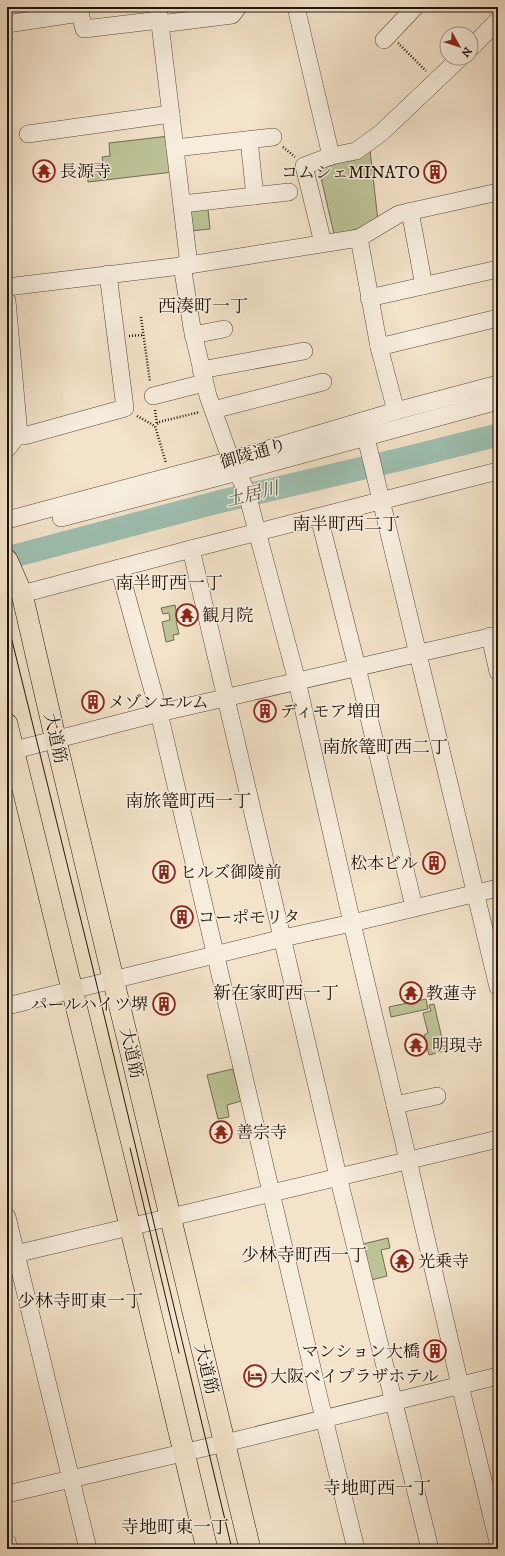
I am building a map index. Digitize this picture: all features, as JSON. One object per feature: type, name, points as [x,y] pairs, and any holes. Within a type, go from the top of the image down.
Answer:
[{"type":"main road","name":"大道筋","points":[[10,566],[22,594],[250,1549]]},
{"type":"main road","points":[[7,724],[10,752],[72,989],[207,1549]]},
{"type":"street","points":[[7,24],[80,13],[84,30],[160,17],[232,15],[238,7]]},
{"type":"street","points":[[296,7],[331,156]]},
{"type":"street","points":[[387,37],[415,7]]},
{"type":"street","points":[[160,17],[182,204],[193,335],[213,410],[246,490],[297,680],[352,923],[498,1542]]},
{"type":"street","points":[[479,40],[498,20]]},
{"type":"street","points":[[323,243],[304,166],[331,156],[356,151],[381,133],[452,66]]},
{"type":"street","points":[[28,134],[171,114]]},
{"type":"street","points":[[175,148],[273,137]]},
{"type":"street","points":[[249,140],[255,196]]},
{"type":"street","points":[[182,204],[289,192]]},
{"type":"street","points":[[7,287],[186,265],[359,238],[399,214],[498,192]]},
{"type":"street","points":[[410,211],[424,286]]},
{"type":"street","points":[[359,238],[379,347],[396,411]]},
{"type":"street","points":[[369,298],[498,269]]},
{"type":"street","points":[[19,434],[24,436],[125,408],[108,274]]},
{"type":"street","points":[[7,301],[19,434],[7,449]]},
{"type":"street","points":[[379,347],[498,318]]},
{"type":"street","points":[[193,335],[224,329]]},
{"type":"street","points":[[153,396],[203,376],[304,351]]},
{"type":"street","points":[[213,410],[323,382]]},
{"type":"street","name":"御陵通り","points":[[7,532],[235,466],[362,421],[498,384]]},
{"type":"street","name":"御陵通り","points":[[7,520],[170,476],[235,466],[366,438],[498,401]]},
{"type":"street","points":[[362,421],[498,987]]},
{"type":"street","points":[[22,594],[191,549],[498,471]]},
{"type":"street","points":[[319,517],[357,667],[414,907]]},
{"type":"street","points":[[191,549],[338,1176],[430,1549]]},
{"type":"street","points":[[119,568],[159,713],[356,1549]]},
{"type":"street","points":[[10,752],[159,713],[297,680],[494,636],[498,672]]},
{"type":"street","points":[[7,1006],[215,954],[498,888]]},
{"type":"street","points":[[396,1105],[437,1096]]},
{"type":"street","points":[[12,1255],[498,1139]]},
{"type":"street","points":[[7,1217],[12,1255],[88,1549]]},
{"type":"street","points":[[7,1494],[225,1443],[498,1376]]},
{"type":"street","points":[[7,1542],[9,1549]]},
{"type":"path","points":[[387,37],[437,81]]},
{"type":"path","points":[[273,137],[304,166]]},
{"type":"path","points":[[141,317],[156,425],[170,476]]},
{"type":"path","points":[[125,408],[156,425]]},
{"type":"path","points":[[156,425],[159,422],[213,410]]},
{"type":"green space","points":[[169,136],[173,172],[88,182],[86,165],[103,163],[102,157],[110,156],[109,143]]},
{"type":"green space","points":[[370,150],[378,221],[365,228],[334,234],[319,169],[363,155]]},
{"type":"green space","points":[[208,209],[210,229],[191,231],[189,215],[193,211]]},
{"type":"green space","points":[[175,605],[179,634],[173,635],[174,640],[166,642],[162,622],[170,620],[169,613],[163,614],[161,608]]},
{"type":"green space","points":[[426,999],[428,1009],[391,1017],[389,1007]]},
{"type":"green space","points":[[434,1004],[445,1051],[429,1055],[424,1035],[428,1033],[423,1013],[431,1011],[429,1005]]},
{"type":"green space","points":[[233,1069],[241,1101],[227,1105],[229,1117],[218,1119],[207,1075]]},
{"type":"green space","points":[[388,1238],[390,1248],[381,1250],[387,1276],[371,1280],[363,1244]]},
{"type":"waterway","name":"土居川","points":[[7,558],[218,502],[498,435]]},
{"type":"tram line","points":[[7,620],[93,969],[232,1549]]},
{"type":"tram line","points":[[130,1148],[179,1353]]},
{"type":"place","name":"長源寺","points":[[44,171]]},
{"type":"place","name":"コムシェMINATO","points":[[435,172]]},
{"type":"place","name":"観月院","points":[[187,615]]},
{"type":"place","name":"メゾンエルム","points":[[93,702]]},
{"type":"place","name":"ディモア増田","points":[[265,711]]},
{"type":"place","name":"松本ビル","points":[[434,863]]},
{"type":"place","name":"ヒルズ御陵前","points":[[164,872]]},
{"type":"place","name":"コーポモリタ","points":[[182,917]]},
{"type":"place","name":"教蓮寺","points":[[411,993]]},
{"type":"place","name":"パールハイツ堺","points":[[164,1004]]},
{"type":"place","name":"明現寺","points":[[416,1045]]},
{"type":"place","name":"善宗寺","points":[[221,1132]]},
{"type":"place","name":"光乗寺","points":[[402,1261]]},
{"type":"place","name":"マンション大橋","points":[[435,1351]]},
{"type":"place","name":"大阪ベイプラザホテル","points":[[255,1376]]},
{"type":"district","name":"西湊町一丁","points":[[203,306]]},
{"type":"district","name":"南半町西二丁","points":[[346,524]]},
{"type":"district","name":"南半町西一丁","points":[[169,583]]},
{"type":"district","name":"南旅篭町西二丁","points":[[385,747]]},
{"type":"district","name":"南旅篭町西一丁","points":[[188,801]]},
{"type":"district","name":"新在家町西一丁","points":[[276,993]]},
{"type":"district","name":"少林寺町西一丁","points":[[304,1255]]},
{"type":"district","name":"少林寺町東一丁","points":[[80,1301]]},
{"type":"district","name":"寺地町西一丁","points":[[377,1488]]},
{"type":"district","name":"寺地町東一丁","points":[[175,1527]]}]
